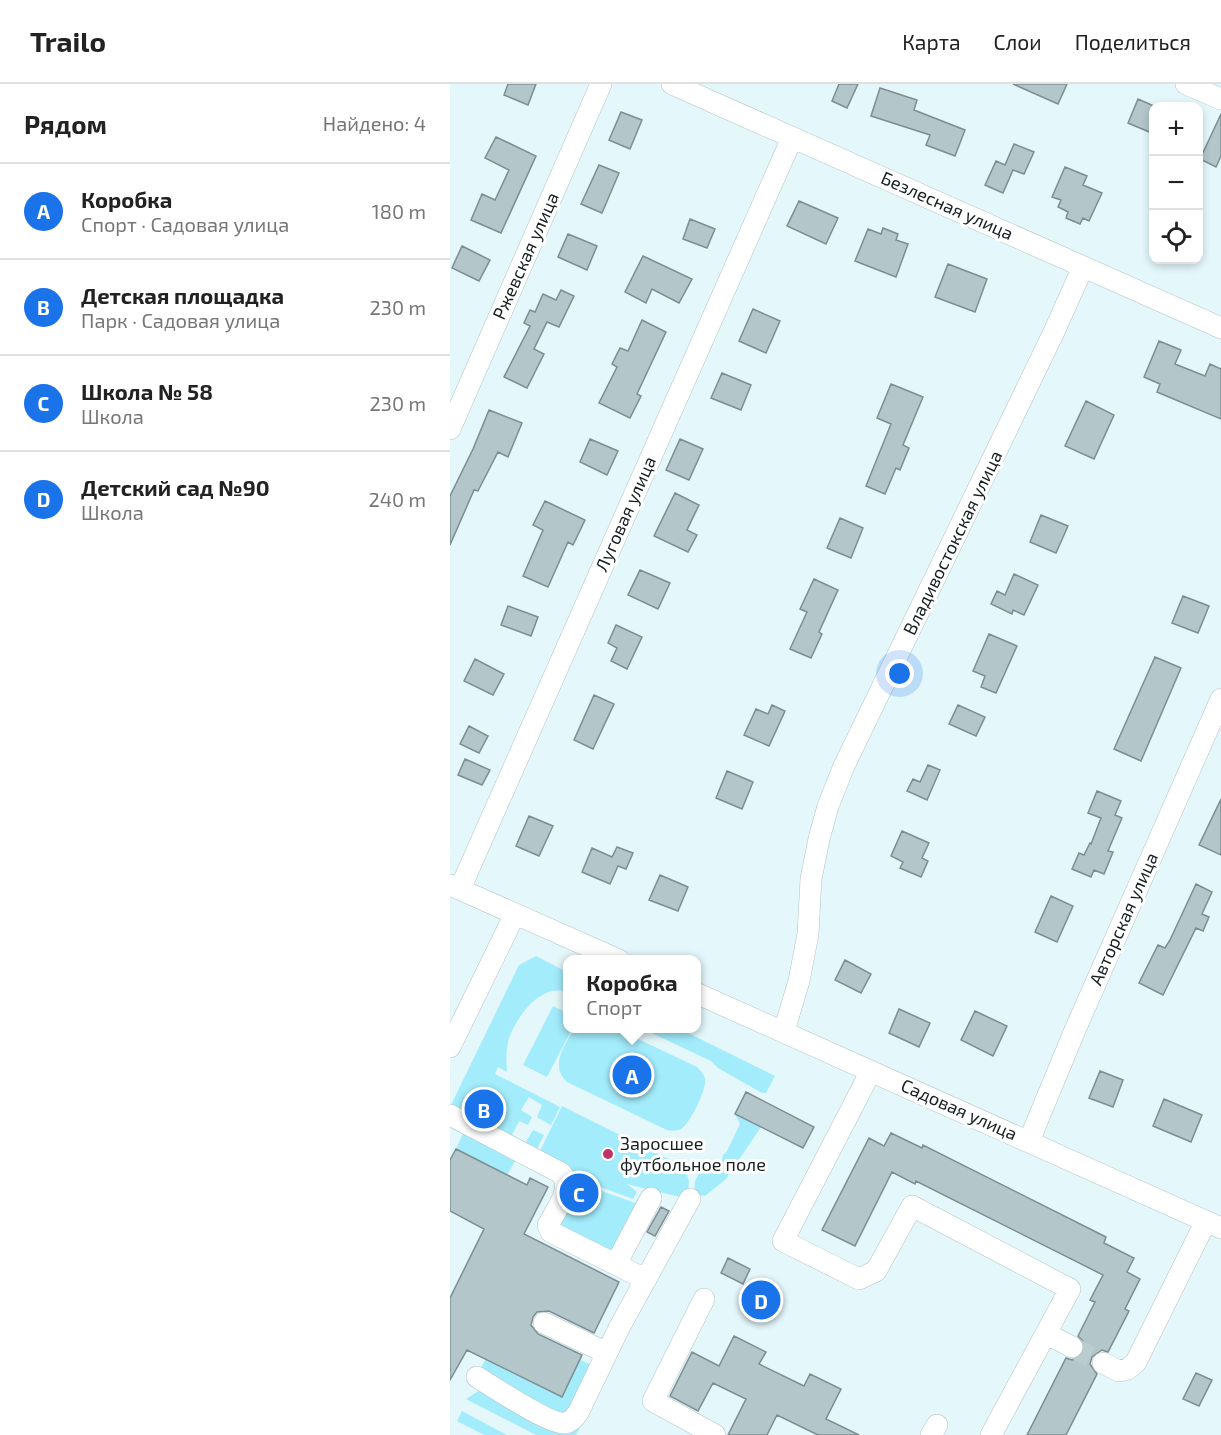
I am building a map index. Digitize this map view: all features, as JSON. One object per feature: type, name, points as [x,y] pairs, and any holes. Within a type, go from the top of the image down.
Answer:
[{"type":"street","name":"Ржевская улица","points":[[450,429],[602,84]]},
{"type":"street","name":"Безлесная улица","points":[[672,84],[1221,328]]},
{"type":"street","points":[[1186,84],[1221,99]]},
{"type":"street","name":"Луговая улица","points":[[455,887],[792,138]]},
{"type":"street","name":"Владивостокская улица","points":[[784,1031],[800,981],[808,934],[811,879],[828,806],[844,766],[1048,345],[1083,267]]},
{"type":"street","name":"Авторская улица","points":[[1029,1142],[1075,1030],[1221,699]]},
{"type":"street","points":[[455,887],[608,955]]},
{"type":"street","points":[[450,1047],[515,914]]},
{"type":"street","name":"Садовая улица","points":[[701,995],[1213,1224]]},
{"type":"street","points":[[871,1071],[783,1241],[859,1278],[876,1271],[912,1206],[1070,1289],[991,1435]]},
{"type":"street","points":[[450,1115],[561,1173],[566,1178],[567,1186],[549,1225],[549,1230],[645,1279]]},
{"type":"street","points":[[616,1264],[651,1198]]},
{"type":"street","points":[[477,1377],[556,1421],[566,1423],[572,1420],[579,1411],[645,1279],[690,1199]]},
{"type":"street","points":[[1103,1363],[1119,1371],[1128,1369],[1136,1362],[1213,1224]]},
{"type":"street","points":[[704,1299],[653,1401],[715,1435]]},
{"type":"street","points":[[544,1323],[607,1353]]},
{"type":"street","points":[[1047,1334],[1072,1347]]},
{"type":"shaded area","points":[[536,956],[563,970],[563,991],[548,992],[531,1003],[524,1011],[509,1038],[507,1072],[498,1067],[495,1074],[560,1107],[551,1125],[537,1117],[542,1105],[529,1097],[521,1110],[532,1117],[528,1125],[519,1121],[512,1135],[526,1142],[533,1130],[544,1135],[535,1153],[450,1107],[519,965]]},
{"type":"shaded area","points":[[553,1006],[563,1011],[563,1033],[570,1033],[547,1077],[523,1065]]},
{"type":"shaded area","points":[[571,1033],[625,1033],[697,1067],[704,1076],[705,1084],[697,1106],[685,1126],[677,1130],[667,1130],[567,1082],[559,1069],[563,1049]]},
{"type":"shaded area","points":[[652,1033],[688,1033],[775,1076],[766,1093],[762,1093],[718,1068],[711,1061]]},
{"type":"shaded area","points":[[562,1106],[668,1159],[687,1175],[688,1195],[680,1197],[627,1184],[637,1192],[633,1199],[579,1179],[538,1155]]},
{"type":"shaded area","points":[[735,1114],[761,1127],[726,1179],[705,1196],[694,1194],[695,1181],[699,1174],[721,1165],[723,1155],[740,1124]]},
{"type":"shaded area","points":[[464,1131],[517,1158],[507,1175],[456,1149]]},
{"type":"shaded area","points":[[577,1182],[635,1203],[641,1193],[643,1195],[614,1249],[610,1251],[565,1236],[556,1220]]},
{"type":"shaded area","points":[[486,1359],[561,1397],[580,1360],[597,1367],[565,1416],[477,1375]]},
{"type":"shaded area","points":[[480,1390],[510,1405],[585,1418],[576,1435],[536,1435],[466,1399]]},
{"type":"shaded area","points":[[462,1411],[507,1435],[484,1435],[457,1421]]},
{"type":"building","points":[[508,84],[536,84],[528,105],[504,95]]},
{"type":"building","points":[[839,84],[858,84],[847,108],[832,101]]},
{"type":"building","points":[[1013,84],[1067,84],[1058,104]]},
{"type":"building","points":[[880,88],[917,100],[914,110],[965,130],[955,156],[926,145],[930,135],[871,116]]},
{"type":"building","points":[[1138,99],[1149,104],[1149,132],[1128,123]]},
{"type":"building","points":[[621,112],[642,120],[630,149],[609,140]]},
{"type":"building","points":[[1221,114],[1221,156],[1216,167],[1203,160],[1203,153]]},
{"type":"building","points":[[496,137],[536,156],[501,233],[471,220],[482,194],[495,200],[509,170],[485,158]]},
{"type":"building","points":[[1014,144],[1034,152],[1024,174],[1013,170],[1003,193],[985,185],[996,161],[1005,165]]},
{"type":"building","points":[[599,165],[619,173],[602,213],[581,204]]},
{"type":"building","points":[[1065,167],[1087,176],[1083,185],[1102,193],[1089,221],[1083,218],[1080,224],[1066,218],[1068,212],[1058,207],[1061,200],[1052,197]]},
{"type":"building","points":[[799,201],[838,218],[826,244],[787,226]]},
{"type":"building","points":[[690,219],[715,229],[707,248],[683,239]]},
{"type":"building","points":[[883,228],[898,234],[896,240],[908,244],[896,277],[855,261],[868,229],[881,234]]},
{"type":"building","points":[[568,234],[597,246],[587,270],[558,257]]},
{"type":"building","points":[[462,246],[490,260],[479,281],[452,268]]},
{"type":"building","points":[[643,256],[692,279],[679,303],[652,289],[646,303],[625,292]]},
{"type":"building","points":[[948,264],[987,279],[975,312],[935,297]]},
{"type":"building","points":[[561,290],[574,296],[559,327],[547,322],[534,349],[544,354],[527,388],[504,377],[530,326],[524,323],[530,310],[535,312],[543,294],[556,300]]},
{"type":"building","points":[[753,309],[780,321],[766,353],[739,341]]},
{"type":"building","points":[[642,320],[666,332],[637,394],[641,396],[630,418],[599,403],[617,367],[612,364],[620,348],[628,351]]},
{"type":"building","points":[[1159,341],[1181,350],[1175,364],[1205,376],[1210,364],[1221,369],[1221,419],[1157,392],[1160,384],[1144,377]]},
{"type":"building","points":[[722,373],[751,385],[741,410],[711,398]]},
{"type":"building","points":[[891,384],[923,397],[903,445],[909,448],[900,470],[896,468],[885,494],[866,486],[891,424],[877,418]]},
{"type":"building","points":[[1086,401],[1114,415],[1094,459],[1065,446]]},
{"type":"building","points":[[489,410],[522,423],[508,457],[498,452],[478,491],[474,490],[450,545],[450,496]]},
{"type":"building","points":[[590,439],[618,451],[607,475],[580,462]]},
{"type":"building","points":[[680,439],[703,449],[689,480],[666,470]]},
{"type":"building","points":[[675,493],[699,505],[687,530],[697,535],[688,552],[654,536]]},
{"type":"building","points":[[545,501],[585,520],[573,545],[568,542],[548,587],[523,576],[543,530],[533,525]]},
{"type":"building","points":[[1041,515],[1068,526],[1056,553],[1030,542]]},
{"type":"building","points":[[840,518],[863,528],[851,558],[827,548]]},
{"type":"building","points":[[640,570],[670,583],[658,609],[628,595]]},
{"type":"building","points":[[1014,574],[1038,585],[1024,615],[1013,610],[1012,614],[991,604],[997,591],[1005,595]]},
{"type":"building","points":[[814,579],[838,590],[819,632],[822,634],[811,658],[790,649],[807,612],[800,609]]},
{"type":"building","points":[[1183,596],[1209,606],[1198,633],[1172,623]]},
{"type":"building","points":[[508,606],[538,617],[531,636],[501,625]]},
{"type":"building","points":[[616,625],[642,637],[627,669],[611,661],[617,648],[608,643]]},
{"type":"building","points":[[989,634],[1017,646],[996,693],[981,687],[985,676],[973,671]]},
{"type":"building","points":[[1155,657],[1181,668],[1141,761],[1114,749]]},
{"type":"building","points":[[475,659],[504,674],[493,695],[464,681]]},
{"type":"building","points":[[594,695],[614,704],[593,749],[574,740]]},
{"type":"building","points":[[772,705],[785,711],[769,746],[744,735],[756,709],[768,714]]},
{"type":"building","points":[[958,705],[985,717],[976,736],[949,724]]},
{"type":"building","points":[[469,726],[488,736],[479,753],[460,744]]},
{"type":"building","points":[[465,759],[490,770],[482,785],[458,775]]},
{"type":"building","points":[[928,765],[940,770],[927,800],[907,791],[913,779],[920,782]]},
{"type":"building","points":[[727,771],[753,782],[742,809],[716,798]]},
{"type":"building","points":[[1097,791],[1121,801],[1115,815],[1122,818],[1108,851],[1113,852],[1104,874],[1094,870],[1091,877],[1072,869],[1079,853],[1084,855],[1091,844],[1101,818],[1088,813]]},
{"type":"building","points":[[1221,799],[1221,855],[1199,845]]},
{"type":"building","points":[[529,816],[553,826],[539,856],[516,846]]},
{"type":"building","points":[[902,831],[929,843],[922,858],[928,861],[921,877],[900,868],[903,862],[891,856]]},
{"type":"building","points":[[617,847],[633,853],[626,869],[618,866],[610,884],[582,872],[592,848],[612,857]]},
{"type":"building","points":[[660,875],[688,887],[678,911],[649,900]]},
{"type":"building","points":[[1196,884],[1212,892],[1202,914],[1209,917],[1203,931],[1196,928],[1163,995],[1139,983],[1158,945],[1165,948],[1170,940]]},
{"type":"building","points":[[1051,896],[1073,906],[1057,942],[1035,932]]},
{"type":"building","points":[[845,960],[871,974],[861,993],[835,980]]},
{"type":"building","points":[[899,1009],[930,1023],[919,1047],[889,1033]]},
{"type":"building","points":[[975,1011],[1007,1026],[993,1056],[961,1040]]},
{"type":"building","points":[[1100,1071],[1123,1080],[1113,1107],[1089,1098]]},
{"type":"building","points":[[746,1092],[814,1127],[803,1148],[735,1114]]},
{"type":"building","points":[[1164,1099],[1202,1115],[1191,1142],[1153,1126]]},
{"type":"building","points":[[891,1133],[922,1148],[923,1145],[1106,1237],[1104,1243],[1134,1258],[1127,1272],[1140,1279],[1125,1309],[1129,1311],[1108,1352],[1102,1350],[1092,1357],[1090,1364],[1097,1374],[1066,1435],[1027,1435],[1066,1358],[1072,1360],[1078,1358],[1084,1352],[1083,1341],[1078,1336],[1095,1302],[1090,1300],[1103,1275],[916,1181],[915,1184],[892,1172],[855,1246],[822,1230],[869,1138],[884,1146]]},
{"type":"building","points":[[456,1149],[527,1185],[530,1178],[548,1187],[524,1234],[619,1282],[594,1333],[549,1311],[537,1312],[533,1317],[531,1325],[538,1334],[582,1355],[562,1397],[467,1350],[450,1380],[450,1298],[484,1229],[450,1211],[450,1160]]},
{"type":"building","points":[[661,1207],[669,1211],[655,1236],[647,1232]]},
{"type":"building","points":[[728,1258],[750,1269],[743,1284],[721,1273]]},
{"type":"building","points":[[734,1336],[766,1352],[759,1364],[804,1386],[810,1374],[841,1389],[826,1419],[859,1435],[818,1435],[777,1415],[767,1435],[728,1435],[746,1399],[713,1383],[698,1411],[670,1396],[692,1352],[719,1366]]},
{"type":"building","points":[[1196,1373],[1212,1380],[1199,1406],[1183,1399]]},
{"type":"tunnel","points":[[1072,1347],[1103,1363]]},
{"type":"place","name":"Коробка","points":[[632,1075]]},
{"type":"place","name":"Детская площадка","points":[[484,1109]]},
{"type":"place","name":"Заросшее футбольное поле","points":[[608,1154]]},
{"type":"place","name":"Школа № 58","points":[[579,1193]]},
{"type":"place","name":"Детский сад №90","points":[[761,1300]]}]
